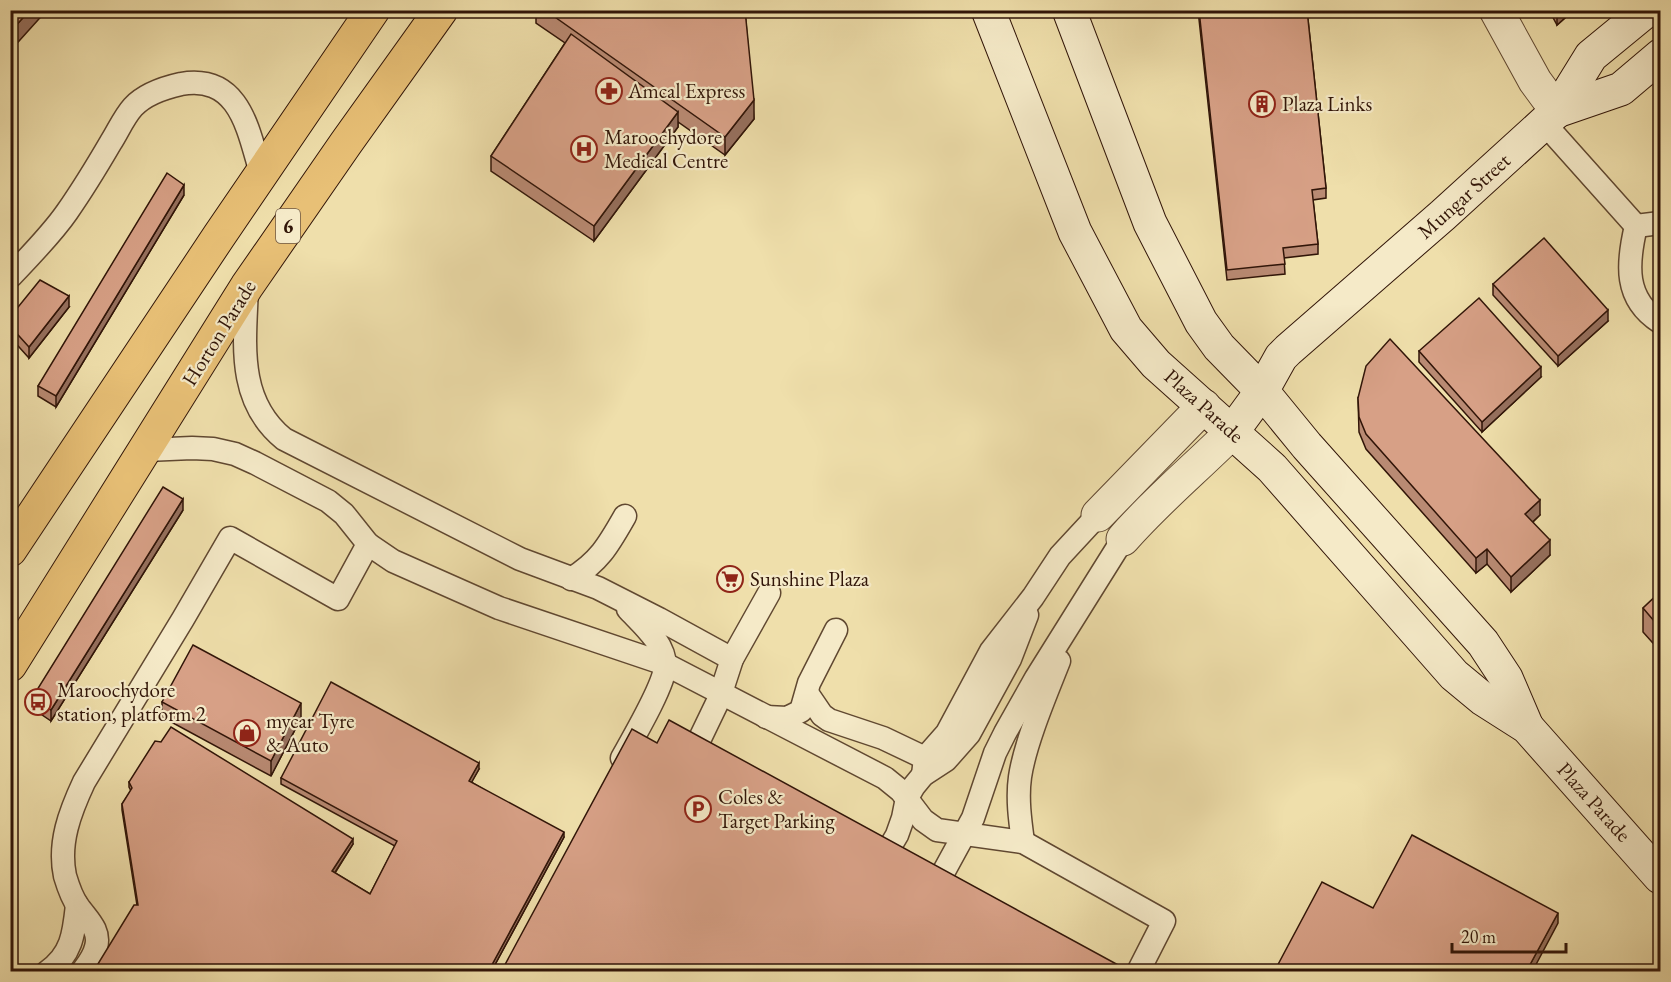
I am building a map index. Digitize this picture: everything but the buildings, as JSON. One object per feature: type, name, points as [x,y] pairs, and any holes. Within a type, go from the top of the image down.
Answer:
[{"type":"main road","points":[[10,550],[261,173],[374,10]]},
{"type":"main road","name":"Horton Parade","points":[[10,665],[247,285],[441,10]]},
{"type":"main road","name":"Plaza Parade","points":[[988,10],[1076,232],[1117,314],[1146,354],[1272,468],[1454,675],[1483,699],[1527,727],[1660,877]]},
{"type":"main road","name":"Plaza Parade","points":[[1069,10],[1150,223],[1201,322],[1211,337],[1254,382],[1307,446],[1483,643],[1506,678],[1527,727]]},
{"type":"main road","points":[[1496,10],[1535,81],[1551,117]]},
{"type":"main road","points":[[1551,117],[1591,56],[1647,10]]},
{"type":"main road","points":[[1551,117],[1621,89],[1660,56]]},
{"type":"main road","name":"Mungar Street","points":[[1098,515],[1204,406],[1254,382],[1551,117]]},
{"type":"main road","name":"Mungar Street","points":[[1123,539],[1161,499],[1232,432],[1254,382]]},
{"type":"lane","points":[[10,278],[66,213],[132,108],[150,94],[169,86],[208,83],[225,91],[239,109],[261,173]]},
{"type":"lane","points":[[1551,117],[1636,226]]},
{"type":"lane","points":[[1636,226],[1660,223]]},
{"type":"lane","points":[[1636,226],[1631,247],[1631,284],[1637,300],[1648,314],[1660,322]]},
{"type":"lane","points":[[247,285],[245,349],[248,378],[258,409],[273,429],[291,443],[520,559],[614,596],[732,659]]},
{"type":"lane","points":[[146,450],[203,448],[221,450],[244,458],[328,501],[344,514],[368,544],[393,561],[499,608],[665,664],[885,778],[901,791],[923,820],[937,830],[1023,842],[1164,921],[1138,972]]},
{"type":"lane","points":[[885,856],[897,835],[907,798],[924,767],[947,734],[991,651],[1033,597],[1060,556],[1098,515]]},
{"type":"lane","points":[[571,579],[600,556],[625,516]]},
{"type":"lane","points":[[82,972],[93,956],[97,940],[92,925],[77,905],[65,876],[63,857],[65,833],[71,810],[84,782],[230,538],[338,599],[368,544]]},
{"type":"lane","points":[[938,884],[973,818],[995,753],[1005,733],[1036,678],[1123,539]]},
{"type":"lane","points":[[693,753],[721,693],[732,659],[769,593]]},
{"type":"lane","points":[[614,596],[658,644],[665,664],[655,695],[614,774]]},
{"type":"lane","points":[[1023,842],[1019,791],[1023,761],[1081,607]]},
{"type":"lane","points":[[764,716],[780,718],[795,715],[803,708],[813,675],[836,630]]},
{"type":"lane","points":[[807,693],[828,720],[884,738],[924,767]]},
{"type":"lane","points":[[47,972],[62,959],[71,945],[77,905]]},
{"type":"place","name":"Amcal Express","points":[[609,91]]},
{"type":"place","name":"Plaza Links","points":[[1262,104]]},
{"type":"place","name":"Maroochydore Medical Centre","points":[[584,149]]},
{"type":"place","name":"Sunshine Plaza","points":[[730,579]]},
{"type":"place","name":"Maroochydore station, platform 2","points":[[38,702]]},
{"type":"place","name":"mycar Tyre & Auto","points":[[247,733]]},
{"type":"place","name":"Coles & Target Parking","points":[[698,809]]}]
